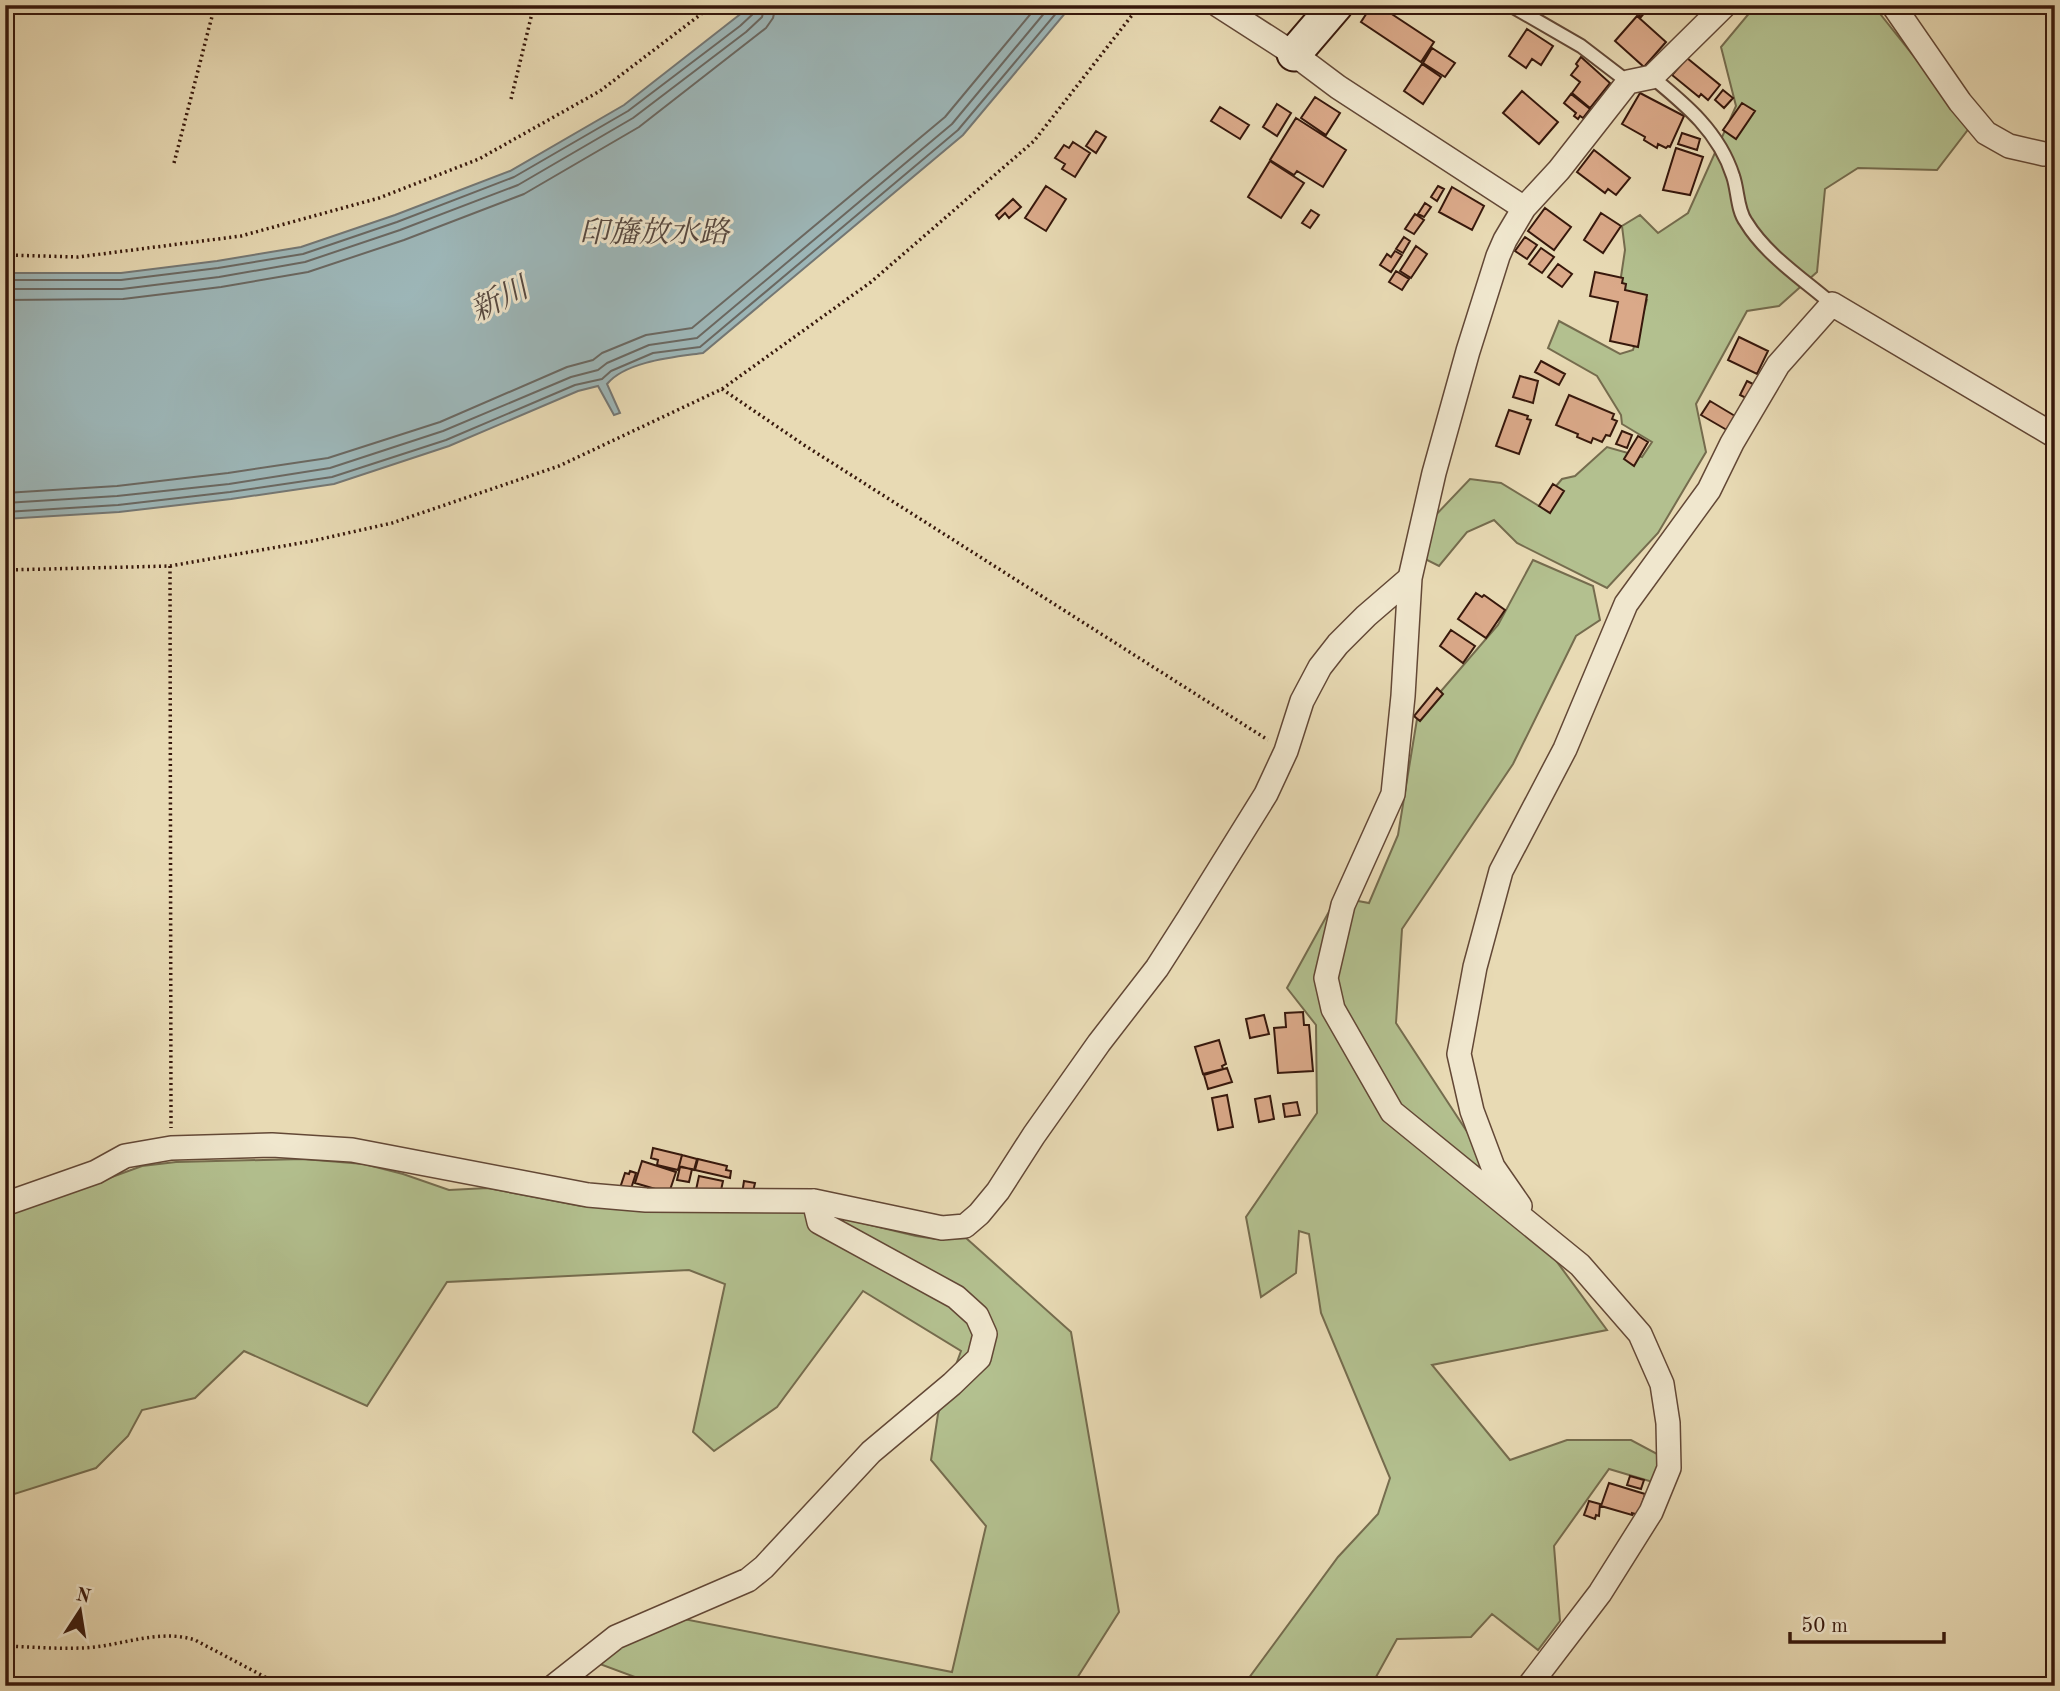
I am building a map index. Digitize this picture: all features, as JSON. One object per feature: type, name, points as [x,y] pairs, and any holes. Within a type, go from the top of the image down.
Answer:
[{"type":"street","points":[[1218,5],[1524,208]]},
{"type":"street","points":[[1294,54],[1336,5]]},
{"type":"street","points":[[1529,1686],[1600,1593],[1651,1512],[1669,1468],[1668,1423],[1662,1384],[1640,1334],[1580,1265],[1392,1112],[1334,1009],[1326,978],[1343,905],[1394,794],[1410,578],[1434,473],[1498,256],[1524,208],[1559,170],[1628,82],[1652,77],[1725,5]]},
{"type":"street","points":[[1893,5],[1986,133],[2009,146],[2055,154]]},
{"type":"street","points":[[1534,1226],[1493,1167],[1472,1111],[1459,1054],[1475,967],[1501,871],[1565,749],[1626,604],[1709,490],[1732,443],[1778,365],[1832,304],[2055,436]]},
{"type":"street","points":[[5,1204],[96,1172],[125,1156],[171,1148],[272,1145],[352,1150],[588,1195],[646,1200],[814,1201],[942,1228],[965,1226],[998,1191],[1099,1043],[1157,968],[1266,794],[1286,751],[1303,701],[1320,667],[1366,616],[1410,578]]},
{"type":"street","points":[[554,1686],[616,1637],[748,1580],[764,1567],[871,1452],[979,1358],[985,1334],[977,1316],[956,1297],[819,1222],[814,1201]]},
{"type":"lane","points":[[1510,5],[1581,46],[1628,82]]},
{"type":"lane","points":[[1652,77],[1696,114],[1722,151],[1733,174],[1744,220],[1764,245],[1832,304]]},
{"type":"path","points":[[174,163],[215,5]]},
{"type":"path","points":[[511,99],[534,5]]},
{"type":"path","points":[[5,255],[78,257],[241,236],[379,198],[479,159],[600,91],[713,5]]},
{"type":"path","points":[[5,570],[170,566],[326,538],[392,523],[559,466],[722,389],[872,282],[1034,141],[1140,5]]},
{"type":"path","points":[[722,389],[804,446],[1286,751]]},
{"type":"path","points":[[170,566],[171,1148]]},
{"type":"path","points":[[5,1646],[83,1648],[169,1636],[184,1637],[282,1686]]},
{"type":"green space","points":[[1756,5],[1873,5],[1970,127],[1937,170],[1858,168],[1825,189],[1817,272],[1779,306],[1747,311],[1696,404],[1706,452],[1658,533],[1607,588],[1517,543],[1494,520],[1467,532],[1439,566],[1423,558],[1431,520],[1470,479],[1501,483],[1539,506],[1562,479],[1575,476],[1607,447],[1642,457],[1652,442],[1622,424],[1621,415],[1597,376],[1548,348],[1559,321],[1620,354],[1633,350],[1647,300],[1619,290],[1625,250],[1622,226],[1640,215],[1658,233],[1688,213],[1736,106],[1721,47]]},
{"type":"green space","points":[[1533,560],[1593,586],[1600,620],[1576,636],[1513,764],[1402,929],[1396,1023],[1513,1202],[1607,1330],[1432,1365],[1510,1460],[1567,1440],[1631,1440],[1661,1456],[1656,1483],[1609,1469],[1554,1546],[1560,1621],[1538,1650],[1492,1614],[1471,1637],[1397,1639],[1371,1686],[1243,1686],[1338,1557],[1378,1514],[1390,1478],[1321,1313],[1309,1234],[1299,1231],[1296,1273],[1261,1297],[1246,1217],[1317,1113],[1316,1025],[1287,988],[1337,897],[1369,903],[1398,835],[1417,719],[1498,625]]},
{"type":"green space","points":[[303,1159],[364,1164],[449,1190],[488,1188],[581,1206],[657,1210],[766,1208],[833,1216],[936,1239],[966,1238],[1071,1332],[1119,1612],[1072,1686],[659,1686],[597,1663],[620,1646],[684,1619],[952,1672],[986,1526],[931,1460],[938,1414],[961,1351],[863,1291],[777,1407],[714,1451],[693,1432],[725,1284],[689,1270],[447,1282],[367,1406],[244,1351],[195,1398],[142,1410],[128,1436],[96,1468],[5,1497],[5,1216],[142,1166],[176,1162]]},
{"type":"water","name":"印旛放水路","points":[[752,5],[1072,5],[963,135],[703,353],[652,361],[615,376],[607,384],[620,413],[614,415],[598,386],[578,391],[449,446],[334,484],[119,512],[5,519],[5,273],[121,273],[217,261],[301,247],[395,215],[510,171],[624,105]]},
{"type":"building","points":[[1372,5],[1378,5],[1434,42],[1421,62],[1361,22]]},
{"type":"building","points":[[1651,5],[1641,17],[1631,7]]},
{"type":"building","points":[[1637,16],[1666,42],[1644,67],[1615,41]]},
{"type":"building","points":[[1527,29],[1553,46],[1541,65],[1532,59],[1526,68],[1509,56]]},
{"type":"building","points":[[1432,48],[1455,63],[1445,77],[1423,63]]},
{"type":"building","points":[[1581,57],[1610,83],[1590,108],[1572,93],[1580,82],[1571,75]]},
{"type":"building","points":[[1687,58],[1720,85],[1708,100],[1701,94],[1699,97],[1672,75]]},
{"type":"building","points":[[1422,64],[1441,77],[1423,104],[1404,91]]},
{"type":"building","points":[[1723,90],[1733,98],[1724,108],[1715,100]]},
{"type":"building","points":[[1522,91],[1558,122],[1539,144],[1503,113]]},
{"type":"building","points":[[1640,93],[1684,116],[1670,147],[1658,144],[1657,148],[1644,140],[1645,137],[1622,124]]},
{"type":"building","points":[[1571,94],[1590,109],[1583,118],[1574,116],[1576,113],[1564,103]]},
{"type":"building","points":[[1315,97],[1340,113],[1326,135],[1301,118]]},
{"type":"building","points":[[1742,103],[1755,111],[1736,139],[1723,130]]},
{"type":"building","points":[[1277,104],[1291,113],[1277,136],[1263,127]]},
{"type":"building","points":[[1220,107],[1249,125],[1240,139],[1211,121]]},
{"type":"building","points":[[1296,118],[1346,150],[1323,187],[1297,171],[1294,175],[1270,160]]},
{"type":"building","points":[[1096,131],[1106,137],[1096,153],[1086,146]]},
{"type":"building","points":[[1682,133],[1700,139],[1697,150],[1678,144]]},
{"type":"building","points":[[1073,142],[1090,153],[1075,177],[1062,169],[1065,164],[1055,158],[1064,145],[1069,148]]},
{"type":"building","points":[[1676,148],[1703,157],[1690,195],[1663,190]]},
{"type":"building","points":[[1594,150],[1630,178],[1616,195],[1608,189],[1605,193],[1577,172]]},
{"type":"building","points":[[1270,161],[1304,183],[1281,218],[1248,197]]},
{"type":"building","points":[[1046,186],[1066,199],[1046,231],[1025,218]]},
{"type":"building","points":[[1438,186],[1444,189],[1437,201],[1431,197]]},
{"type":"building","points":[[1452,187],[1484,206],[1472,230],[1439,212]]},
{"type":"building","points":[[1013,199],[1021,207],[1009,218],[1005,213],[999,219],[996,215]]},
{"type":"building","points":[[1425,203],[1431,207],[1424,217],[1418,214]]},
{"type":"building","points":[[1545,208],[1571,227],[1554,250],[1528,231]]},
{"type":"building","points":[[1311,210],[1319,215],[1310,228],[1302,223]]},
{"type":"building","points":[[1601,213],[1621,226],[1603,253],[1584,240]]},
{"type":"building","points":[[1415,214],[1424,220],[1414,234],[1405,229]]},
{"type":"building","points":[[1404,237],[1410,241],[1403,253],[1396,249]]},
{"type":"building","points":[[1525,237],[1537,245],[1527,259],[1515,251]]},
{"type":"building","points":[[1416,246],[1427,254],[1411,278],[1400,271]]},
{"type":"building","points":[[1541,248],[1554,257],[1542,273],[1529,264]]},
{"type":"building","points":[[1395,251],[1402,255],[1391,272],[1380,265],[1387,254],[1391,257]]},
{"type":"building","points":[[1558,264],[1572,274],[1562,287],[1548,277]]},
{"type":"building","points":[[1396,271],[1409,279],[1402,290],[1389,282]]},
{"type":"building","points":[[1595,272],[1623,278],[1625,290],[1647,295],[1638,347],[1610,341],[1618,302],[1590,296]]},
{"type":"building","points":[[1739,337],[1768,351],[1757,374],[1728,360]]},
{"type":"building","points":[[1541,361],[1565,374],[1559,385],[1535,372]]},
{"type":"building","points":[[1520,376],[1538,381],[1533,403],[1513,397]]},
{"type":"building","points":[[1747,381],[1755,385],[1748,399],[1740,395]]},
{"type":"building","points":[[1569,395],[1614,414],[1612,419],[1617,421],[1610,436],[1606,435],[1602,442],[1593,438],[1591,443],[1556,425]]},
{"type":"building","points":[[1710,401],[1740,419],[1732,433],[1701,415]]},
{"type":"building","points":[[1509,410],[1528,416],[1527,419],[1531,420],[1519,454],[1496,446]]},
{"type":"building","points":[[1622,431],[1632,435],[1627,448],[1616,444]]},
{"type":"building","points":[[1638,436],[1648,442],[1634,466],[1624,459]]},
{"type":"building","points":[[1553,484],[1564,491],[1550,513],[1539,506]]},
{"type":"building","points":[[1476,593],[1482,597],[1484,595],[1505,610],[1486,638],[1458,619]]},
{"type":"building","points":[[1451,630],[1475,646],[1463,663],[1440,646]]},
{"type":"building","points":[[1437,688],[1443,694],[1420,721],[1414,716]]},
{"type":"building","points":[[1303,1012],[1304,1025],[1309,1025],[1313,1071],[1278,1073],[1274,1028],[1286,1027],[1285,1013]]},
{"type":"building","points":[[1264,1015],[1269,1034],[1250,1038],[1246,1019]]},
{"type":"building","points":[[1219,1040],[1226,1064],[1222,1066],[1223,1069],[1203,1074],[1195,1047]]},
{"type":"building","points":[[1227,1068],[1232,1082],[1208,1089],[1204,1075]]},
{"type":"building","points":[[1227,1095],[1233,1127],[1218,1130],[1212,1098]]},
{"type":"building","points":[[1270,1096],[1274,1119],[1259,1122],[1255,1099]]},
{"type":"building","points":[[1297,1102],[1300,1115],[1285,1117],[1283,1104]]},
{"type":"building","points":[[653,1148],[682,1155],[678,1170],[657,1165],[658,1160],[651,1158]]},
{"type":"building","points":[[682,1155],[697,1159],[694,1170],[679,1166]]},
{"type":"building","points":[[698,1159],[727,1166],[726,1170],[731,1171],[730,1178],[695,1170]]},
{"type":"building","points":[[642,1161],[676,1172],[669,1193],[635,1183]]},
{"type":"building","points":[[680,1167],[692,1169],[689,1182],[677,1180]]},
{"type":"building","points":[[630,1171],[636,1173],[630,1192],[620,1188],[625,1173],[629,1174]]},
{"type":"building","points":[[699,1176],[723,1181],[720,1195],[696,1190]]},
{"type":"building","points":[[744,1181],[755,1183],[752,1196],[742,1194]]},
{"type":"building","points":[[1630,1476],[1644,1480],[1641,1489],[1627,1485]]},
{"type":"building","points":[[1609,1483],[1645,1494],[1639,1515],[1601,1506]]},
{"type":"building","points":[[1589,1501],[1600,1504],[1599,1516],[1596,1515],[1595,1519],[1584,1515]]},
{"type":"water label","name":"新川","points":[[499,299]]}]
